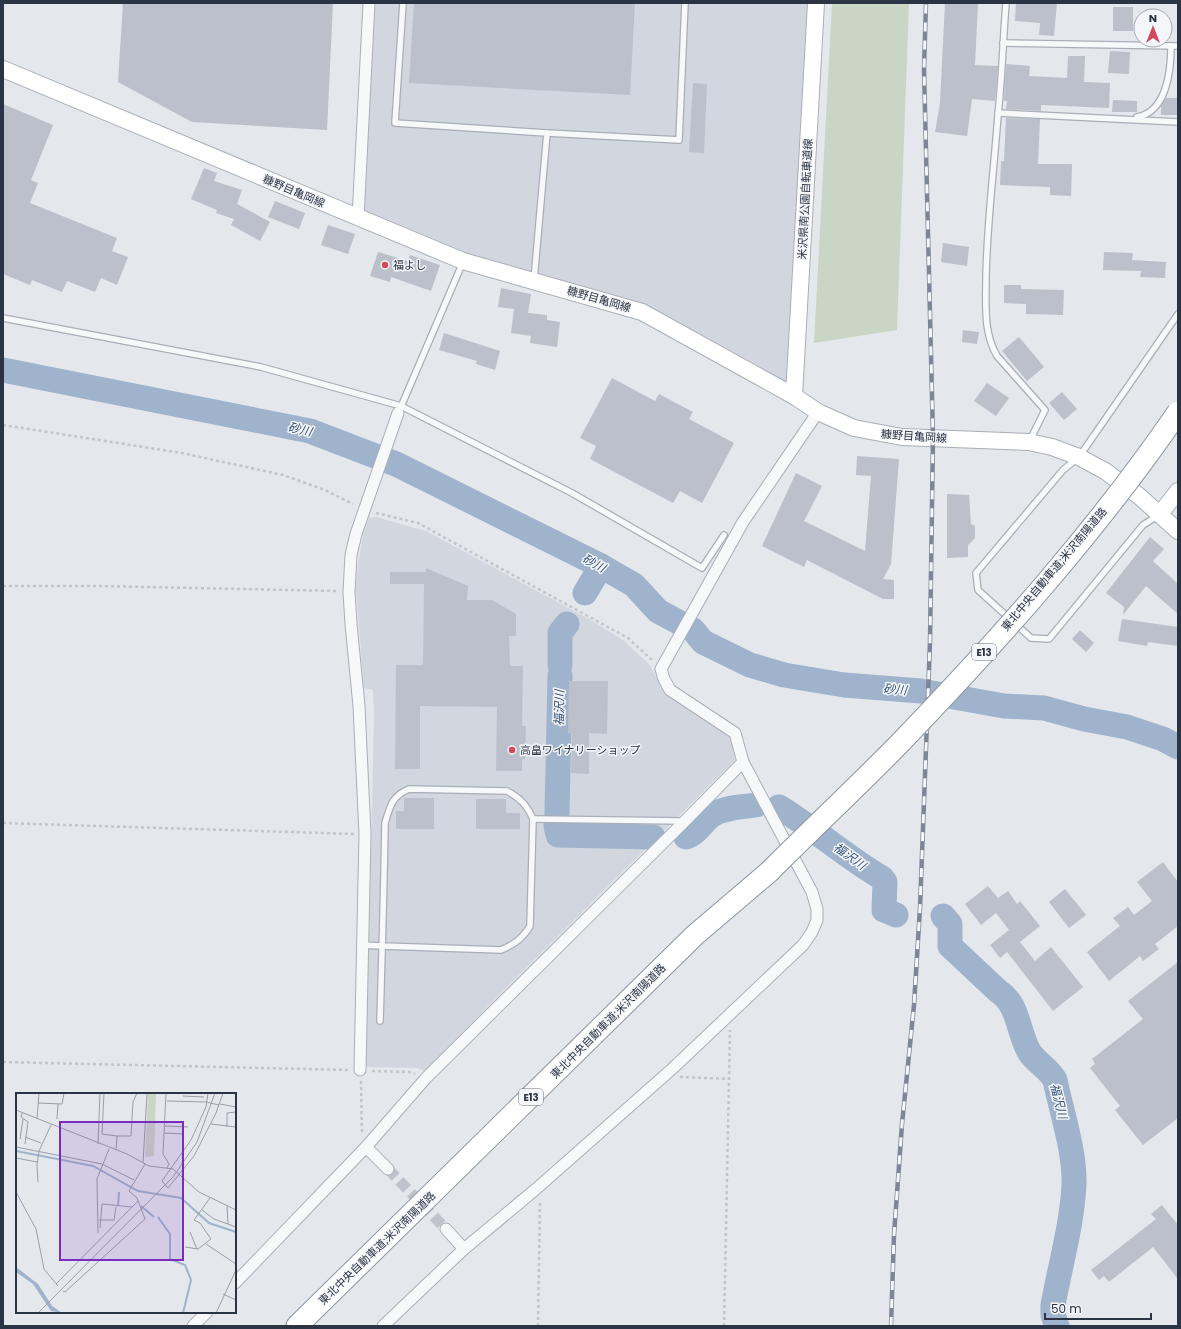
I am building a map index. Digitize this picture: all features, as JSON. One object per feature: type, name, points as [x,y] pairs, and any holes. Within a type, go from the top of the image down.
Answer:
[{"type":"highway","name":"東北中央自動車道;米沢南陽道路","points":[[309,1326],[704,943],[769,872],[901,742],[1031,599],[1153,449],[1178,412]]},
{"type":"highway","name":"東北中央自動車道;米沢南陽道路","points":[[297,1326],[695,935],[769,872]]},
{"type":"main road","name":"米沢県南公園自転車道線","points":[[794,396],[816,3]]},
{"type":"main road","name":"糠野目亀岡線","points":[[3,69],[463,261],[642,312],[794,396],[818,412],[854,428],[902,437],[1029,442],[1052,447],[1079,457],[1105,471],[1160,514],[1178,531]]},
{"type":"main road","points":[[1160,514],[1178,491]]},
{"type":"street","points":[[358,218],[369,3]]},
{"type":"street","points":[[360,1070],[361,945],[365,834],[359,706],[349,592],[351,555],[366,506],[400,409]]},
{"type":"street","points":[[383,1326],[464,1249],[536,1189],[672,1069],[803,945],[812,932],[817,920],[817,909],[812,892],[743,762],[735,733],[670,690],[661,669],[743,522],[818,412]]},
{"type":"street","points":[[236,1282],[366,1147],[426,1078],[743,762]]},
{"type":"street","points":[[366,1147],[388,1169]]},
{"type":"street","points":[[446,1229],[464,1249]]},
{"type":"street","points":[[193,1326],[206,1313]]},
{"type":"lane","points":[[403,3],[395,123],[679,140],[685,3]]},
{"type":"lane","points":[[1006,3],[987,243],[986,323],[992,346],[997,356],[1045,410],[1029,442]]},
{"type":"lane","points":[[1003,42],[1133,45]]},
{"type":"lane","points":[[1127,119],[1144,116],[1158,102],[1166,87],[1171,48]]},
{"type":"lane","points":[[998,113],[1178,122]]},
{"type":"lane","points":[[534,281],[547,133]]},
{"type":"lane","points":[[400,409],[463,261]]},
{"type":"lane","points":[[1160,514],[1143,525],[1049,639],[1031,638],[978,590],[976,573],[1063,470],[1079,457],[1178,314]]},
{"type":"lane","points":[[3,318],[261,368],[400,409],[572,493],[702,568],[724,535]]},
{"type":"lane","points":[[361,945],[382,946],[501,950],[515,944],[525,934],[530,926],[533,819],[528,806],[517,796],[507,791],[409,789],[398,794],[390,806],[386,823],[382,946],[380,1021]]},
{"type":"lane","points":[[533,819],[685,821]]},
{"type":"path","points":[[3,425],[182,453],[283,475],[366,506],[418,523],[628,638],[661,669]]},
{"type":"path","points":[[3,586],[97,586],[349,592]]},
{"type":"path","points":[[3,823],[365,834]]},
{"type":"path","points":[[724,1326],[731,1031],[726,1018]]},
{"type":"path","points":[[3,1062],[360,1070],[409,1072],[426,1078]]},
{"type":"path","points":[[672,1069],[681,1078],[729,1079]]},
{"type":"path","points":[[360,1070],[362,1131],[366,1147]]},
{"type":"path","points":[[536,1189],[541,1205],[538,1326]]},
{"type":"shaded area","points":[[369,3],[816,3],[794,396],[642,312],[358,218]]},
{"type":"shaded area","points":[[376,517],[426,531],[589,619],[623,640],[650,665],[668,695],[730,736],[735,760],[485,1009],[426,1072],[417,1068],[364,1067],[369,945],[374,716],[373,690],[364,688],[356,589],[358,564],[363,536],[369,518]]},
{"type":"green space","points":[[832,3],[909,3],[897,330],[814,343]]},
{"type":"building","points":[[123,3],[333,3],[327,130],[192,122],[118,82]]},
{"type":"building","points":[[414,3],[635,3],[630,95],[409,83]]},
{"type":"building","points":[[945,3],[978,3],[975,65],[998,66],[995,101],[972,99],[967,136],[935,132],[940,103]]},
{"type":"building","points":[[1016,3],[1057,3],[1054,36],[1039,35],[1040,23],[1015,21]]},
{"type":"building","points":[[1113,7],[1133,7],[1133,31],[1113,31]]},
{"type":"building","points":[[1110,51],[1130,52],[1129,74],[1108,73]]},
{"type":"building","points":[[1068,56],[1085,56],[1084,82],[1110,83],[1109,108],[1041,105],[1041,111],[1006,109],[1007,101],[1004,101],[1006,64],[1030,66],[1029,76],[1067,78]]},
{"type":"building","points":[[693,83],[707,84],[704,153],[689,152]]},
{"type":"building","points":[[1166,98],[1178,98],[1178,115],[1161,115],[1161,106]]},
{"type":"building","points":[[1113,100],[1137,101],[1137,112],[1112,112]]},
{"type":"building","points":[[3,104],[53,125],[31,180],[38,183],[30,203],[117,238],[112,251],[128,257],[117,285],[101,278],[95,292],[67,281],[62,292],[32,280],[30,285],[3,274]]},
{"type":"building","points":[[1006,118],[1040,119],[1038,164],[1072,164],[1071,196],[1050,195],[1050,187],[1000,185],[1001,161],[1004,161]]},
{"type":"building","points":[[204,168],[217,173],[214,181],[242,190],[237,204],[270,222],[260,241],[231,225],[234,219],[216,213],[217,210],[191,199]]},
{"type":"building","points":[[275,201],[305,213],[299,229],[268,217]]},
{"type":"building","points":[[328,225],[355,234],[348,254],[321,245]]},
{"type":"building","points":[[943,243],[969,247],[967,266],[941,262]]},
{"type":"building","points":[[378,252],[408,261],[410,255],[440,265],[431,291],[391,277],[390,282],[370,276]]},
{"type":"building","points":[[1104,252],[1133,253],[1132,260],[1166,262],[1165,278],[1140,277],[1141,271],[1103,270]]},
{"type":"building","points":[[1004,285],[1021,285],[1021,289],[1064,290],[1063,315],[1026,314],[1026,304],[1004,303]]},
{"type":"building","points":[[501,288],[531,294],[528,313],[547,315],[547,320],[560,322],[557,347],[530,343],[531,336],[511,333],[514,309],[498,307]]},
{"type":"building","points":[[963,330],[979,332],[977,344],[962,342]]},
{"type":"building","points":[[444,333],[500,351],[495,370],[476,364],[477,361],[439,350]]},
{"type":"building","points":[[1019,337],[1044,367],[1027,381],[1002,351]]},
{"type":"building","points":[[612,378],[655,401],[659,394],[693,412],[689,419],[734,443],[702,503],[680,491],[673,503],[590,459],[596,446],[580,438]]},
{"type":"building","points":[[987,383],[1009,398],[996,416],[974,401]]},
{"type":"building","points":[[1062,392],[1077,409],[1064,420],[1049,403]]},
{"type":"building","points":[[857,456],[899,459],[891,564],[883,579],[894,580],[894,599],[883,599],[807,560],[804,567],[762,546],[796,473],[822,486],[804,521],[865,551],[871,476],[856,475]]},
{"type":"building","points":[[947,494],[969,495],[971,524],[975,526],[975,538],[968,545],[968,557],[947,558]]},
{"type":"building","points":[[1150,537],[1164,549],[1153,561],[1178,584],[1178,614],[1146,586],[1123,615],[1124,607],[1106,593]]},
{"type":"building","points":[[426,568],[468,586],[467,600],[492,600],[516,614],[516,636],[509,636],[510,666],[523,666],[522,726],[526,726],[525,759],[522,759],[522,771],[496,771],[497,707],[420,706],[420,769],[395,769],[396,665],[423,665],[424,584],[390,584],[390,572],[426,572]]},
{"type":"building","points":[[1122,619],[1178,627],[1178,646],[1148,642],[1147,646],[1118,641]]},
{"type":"building","points":[[1080,630],[1094,643],[1086,652],[1072,639]]},
{"type":"building","points":[[569,681],[608,681],[607,734],[589,733],[589,774],[571,773],[572,733],[568,733]]},
{"type":"building","points":[[404,798],[434,798],[434,829],[396,829],[396,811],[404,811]]},
{"type":"building","points":[[476,799],[506,799],[506,813],[520,813],[520,829],[476,829]]},
{"type":"building","points":[[1163,862],[1178,882],[1178,926],[1155,944],[1159,949],[1143,961],[1140,956],[1109,981],[1087,952],[1120,926],[1113,918],[1128,907],[1134,915],[1152,901],[1137,882]]},
{"type":"building","points":[[988,886],[998,898],[1008,891],[1017,904],[1020,901],[1040,926],[1020,942],[1035,961],[1051,947],[1083,987],[1053,1011],[1007,952],[1000,958],[990,945],[1009,930],[996,913],[981,925],[965,904]]},
{"type":"building","points":[[1065,889],[1086,915],[1069,928],[1049,902]]},
{"type":"building","points":[[1178,962],[1178,1118],[1143,1145],[1115,1110],[1120,1106],[1090,1068],[1095,1064],[1092,1059],[1143,1019],[1128,1001]]},
{"type":"building","points":[[1162,1205],[1178,1225],[1178,1279],[1153,1247],[1109,1282],[1104,1276],[1099,1280],[1091,1270],[1156,1219],[1151,1214]]},
{"type":"waterway","name":"砂川","points":[[3,370],[310,431],[396,464],[601,566],[634,585],[658,611],[693,630],[703,642],[750,665],[784,675],[844,685],[921,691],[1004,706],[1044,708],[1084,719],[1127,727],[1163,739],[1178,747]]},
{"type":"waterway","name":"福沢川","points":[[585,593],[601,566]]},
{"type":"waterway","name":"福沢川","points":[[560,665],[560,633],[567,624]]},
{"type":"waterway","name":"福沢川","points":[[557,813],[560,676]]},
{"type":"waterway","name":"福沢川","points":[[686,837],[697,830],[717,812],[756,805]]},
{"type":"waterway","name":"福沢川","points":[[779,807],[882,878],[885,882],[884,910],[896,915]]},
{"type":"waterway","name":"福沢川","points":[[556,826],[558,835],[653,837]]},
{"type":"waterway","name":"福沢川","points":[[943,916],[950,924],[950,946],[1005,997],[1014,1011],[1030,1053],[1055,1080],[1068,1132],[1074,1172],[1073,1200],[1053,1305],[1053,1315],[1057,1326]]},
{"type":"tunnel","points":[[388,1169],[446,1229]]},
{"type":"railway","points":[[891,1326],[894,1235],[902,1124],[914,1005],[920,908],[930,642],[933,437],[924,69],[926,3]]},
{"type":"place","name":"福よし","points":[[385,265]]},
{"type":"place","name":"高畠ワイナリーショップ","points":[[512,750]]}]
